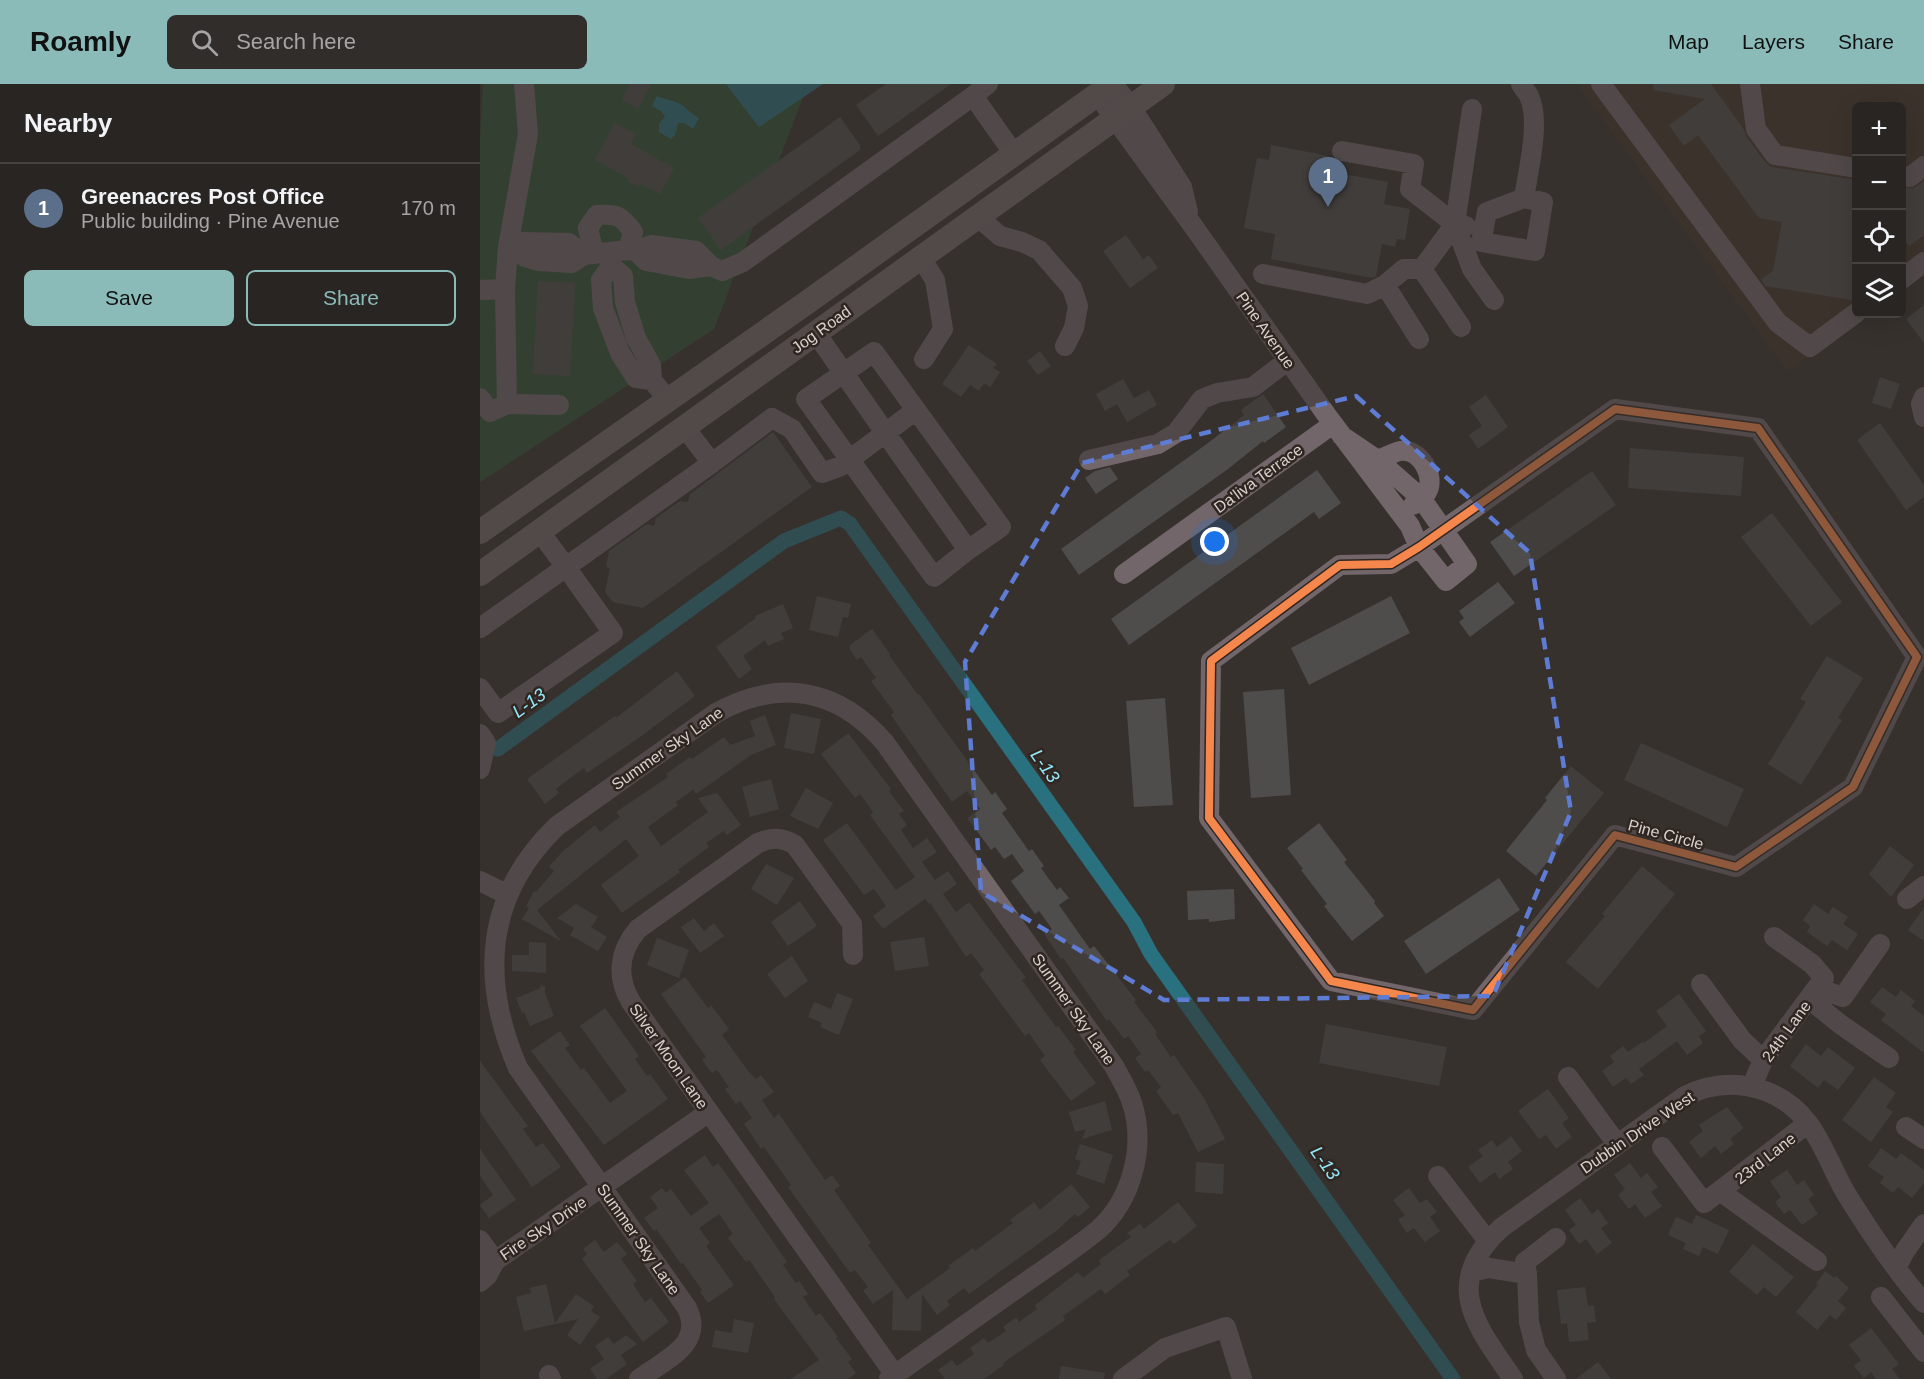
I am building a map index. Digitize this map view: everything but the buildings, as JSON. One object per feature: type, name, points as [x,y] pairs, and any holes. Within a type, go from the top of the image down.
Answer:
[{"type":"main road","name":"Jog Road","points":[[480,574],[1163,84]]},
{"type":"main road","name":"Jog Road","points":[[480,532],[1107,87]]},
{"type":"main road","points":[[668,400],[685,428]]},
{"type":"street","points":[[507,404],[505,289],[528,134],[524,84]]},
{"type":"street","points":[[1521,84],[1529,95],[1533,109],[1533,129],[1524,198]]},
{"type":"street","points":[[1601,84],[1778,323],[1810,347],[1852,317]]},
{"type":"street","points":[[1750,84],[1756,129],[1775,155],[1852,167]]},
{"type":"street","name":"Pine Avenue","points":[[1107,87],[1191,223],[1338,430],[1372,463],[1420,498],[1467,564],[1446,581],[1419,547],[1410,526],[1372,463]]},
{"type":"street","points":[[512,248],[523,242],[569,243],[611,255],[651,245],[696,251],[711,266],[722,271],[743,262],[980,90],[1014,154]]},
{"type":"street","points":[[1263,274],[1367,294],[1385,285],[1404,269],[1422,268],[1455,224],[1472,109]]},
{"type":"street","points":[[1342,151],[1414,164],[1410,189],[1455,224],[1483,230]]},
{"type":"street","points":[[1906,176],[1910,177],[1924,166]]},
{"type":"street","points":[[1524,198],[1543,202],[1535,252],[1481,242],[1487,212],[1524,198]]},
{"type":"street","points":[[978,217],[1000,236],[1022,242],[1038,250],[1072,288],[1078,306],[1074,328],[1065,346]]},
{"type":"street","points":[[1455,224],[1472,269],[1494,300]]},
{"type":"street","points":[[611,255],[623,276],[625,302],[636,339],[651,365],[652,380],[668,400]]},
{"type":"street","points":[[921,258],[935,280],[943,329],[924,359]]},
{"type":"street","points":[[1906,276],[1924,262]]},
{"type":"street","points":[[1422,268],[1461,327]]},
{"type":"street","points":[[1385,285],[1419,339]]},
{"type":"street","points":[[480,290],[505,289]]},
{"type":"street","points":[[816,333],[968,550]]},
{"type":"street","points":[[874,352],[916,410],[1001,527],[934,577],[806,399],[874,352]]},
{"type":"street","points":[[1089,459],[1158,444],[1176,433],[1202,399],[1217,393],[1253,387],[1287,361]]},
{"type":"street","points":[[1924,397],[1922,404],[1924,417]]},
{"type":"street","points":[[480,398],[490,412],[507,404],[559,405]]},
{"type":"street","name":"Pine Circle","points":[[1614,409],[1758,428],[1917,657],[1853,787],[1736,867],[1615,835],[1473,1010],[1331,981],[1209,818],[1211,661],[1340,565],[1391,564],[1419,547],[1614,409]]},
{"type":"street","points":[[480,628],[772,418],[792,429],[822,473],[841,466],[916,410]]},
{"type":"street","points":[[685,428],[712,463]]},
{"type":"street","name":"Da'liva Terrace","points":[[1124,574],[1338,430]]},
{"type":"street","points":[[1372,463],[1400,451],[1418,458],[1427,468],[1431,480],[1427,493],[1401,514]]},
{"type":"street","points":[[480,688],[498,713],[613,633],[540,532]]},
{"type":"street","name":"Summer Sky Lane","points":[[639,1379],[686,1345],[693,1327],[691,1317],[687,1308],[518,1068],[506,1047],[498,1024],[490,984],[490,952],[494,927],[506,894],[524,861],[556,826],[716,713],[752,696],[782,692],[821,697],[840,705],[857,715],[885,743],[1114,1066],[1126,1087],[1133,1106],[1137,1140],[1130,1179],[1117,1206],[1098,1229],[892,1377]]},
{"type":"street","points":[[480,734],[486,743],[480,769]]},
{"type":"street","name":"Silver Moon Lane","points":[[852,955],[852,924],[795,845],[777,838],[758,843],[638,929],[626,945],[621,974],[626,994],[892,1377]]},
{"type":"street","points":[[480,881],[506,894]]},
{"type":"street","points":[[1906,899],[1924,886]]},
{"type":"street","points":[[1774,937],[1812,964],[1817,988],[1840,1024],[1889,1058]]},
{"type":"street","points":[[1817,988],[1843,997],[1880,944]]},
{"type":"street","points":[[1701,984],[1743,1040],[1763,1060]]},
{"type":"street","name":"24th Lane","points":[[1752,1086],[1763,1060],[1817,988]]},
{"type":"street","points":[[1568,1077],[1617,1144]]},
{"type":"street","name":"Dubbin Drive West","points":[[1513,1379],[1483,1336],[1473,1317],[1469,1298],[1471,1272],[1487,1240],[1617,1144],[1694,1092],[1715,1085],[1752,1086],[1766,1090],[1785,1101],[1808,1123],[1845,1192],[1872,1234],[1924,1303]]},
{"type":"street","name":"Fire Sky Drive","points":[[480,1281],[487,1276],[487,1263],[602,1188],[709,1112]]},
{"type":"street","name":"23rd Lane","points":[[1721,1192],[1808,1123]]},
{"type":"street","points":[[1906,1127],[1924,1139]]},
{"type":"street","points":[[1662,1147],[1704,1203],[1721,1192],[1817,1261]]},
{"type":"street","points":[[1438,1176],[1487,1240]]},
{"type":"street","points":[[1896,1268],[1924,1224]]},
{"type":"street","points":[[1556,1238],[1524,1262],[1527,1274],[1529,1322],[1536,1350],[1556,1379]]},
{"type":"street","points":[[480,1240],[487,1263]]},
{"type":"street","points":[[1471,1272],[1489,1268],[1527,1274]]},
{"type":"street","points":[[1881,1297],[1924,1352]]},
{"type":"street","points":[[1123,1379],[1165,1348],[1226,1328],[1242,1379]]},
{"type":"highlighted area","points":[[1356,396],[1530,553],[1571,812],[1493,996],[1164,1000],[981,892],[965,662],[1082,463]]},
{"type":"shaded area","points":[[1577,84],[1924,84],[1924,275],[1906,288],[1906,102],[1852,102],[1852,318],[1863,318],[1788,371]]},
{"type":"green space","points":[[483,84],[808,84],[714,329],[480,482],[480,140]]},
{"type":"water","points":[[726,84],[823,84],[759,127]]},
{"type":"water","points":[[657,96],[680,104],[699,118],[693,129],[684,123],[678,123],[675,135],[671,139],[659,132],[659,124],[665,117],[662,112],[652,106]]},
{"type":"waterway","name":"L-13","points":[[498,749],[784,541],[841,518],[850,524],[1134,922],[1151,954],[1453,1379]]},
{"type":"cycle path","points":[[1615,409],[1758,428],[1917,657],[1853,787],[1736,867],[1615,835],[1473,1010],[1331,981],[1209,818],[1211,661],[1340,565],[1391,564],[1419,547],[1615,409]]},
{"type":"place","name":"Greenacres Post Office","points":[[1328,207]]}]
